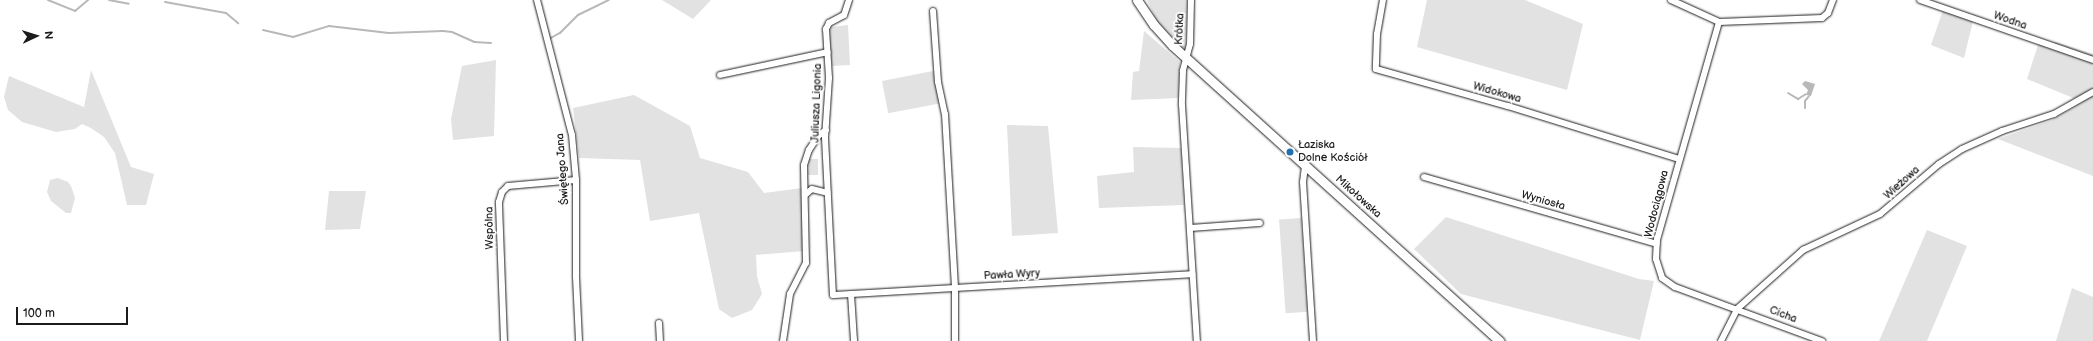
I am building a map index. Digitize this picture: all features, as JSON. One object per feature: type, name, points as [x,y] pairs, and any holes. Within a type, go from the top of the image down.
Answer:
[{"type":"street","name":"Świętego Jana","points":[[537,0],[572,135],[576,180],[576,277],[579,341]]},
{"type":"street","name":"Juliusza Ligonia","points":[[834,295],[826,130],[829,78],[826,29],[829,23],[844,15],[849,0]]},
{"type":"street","name":"Mikołowska","points":[[1137,0],[1154,25],[1186,59],[1500,341]]},
{"type":"street","name":"Krótka","points":[[1191,0],[1190,44],[1183,71],[1182,105],[1197,341]]},
{"type":"street","name":"Widokowa","points":[[1383,0],[1377,34],[1376,69],[1508,106],[1679,159]]},
{"type":"street","points":[[1671,0],[1719,22],[1822,18],[1828,13],[1833,0]]},
{"type":"street","name":"Wodna","points":[[1920,0],[2093,60]]},
{"type":"street","points":[[933,11],[938,82],[945,114],[955,288],[955,341]]},
{"type":"street","name":"Wodociągowa","points":[[1719,22],[1679,159],[1657,244],[1656,259],[1662,278],[1675,287],[1737,309]]},
{"type":"street","points":[[720,75],[828,52]]},
{"type":"street","name":"Wieżowa","points":[[1737,309],[1800,252],[1880,214],[1949,157],[2002,131],[2054,114],[2093,92]]},
{"type":"street","points":[[783,341],[790,294],[806,263],[804,164],[809,150],[818,136],[826,130]]},
{"type":"street","points":[[1305,166],[1303,182],[1313,341]]},
{"type":"street","name":"Wyniosła","points":[[1424,177],[1657,244]]},
{"type":"street","name":"Wspólna","points":[[504,341],[499,210],[502,192],[508,186],[576,180]]},
{"type":"street","points":[[805,195],[812,189],[828,193]]},
{"type":"street","points":[[1190,228],[1260,223]]},
{"type":"street","name":"Pawła Wyry","points":[[834,295],[1192,274]]},
{"type":"street","points":[[852,294],[854,341]]},
{"type":"street","points":[[1721,341],[1737,309]]},
{"type":"street","name":"Cicha","points":[[1737,309],[1822,341]]},
{"type":"street","points":[[659,324],[660,341]]},
{"type":"shaded area","points":[[662,0],[711,0],[693,19]]},
{"type":"shaded area","points":[[1147,0],[1187,0],[1186,48],[1182,48],[1157,21]]},
{"type":"shaded area","points":[[1427,0],[1525,0],[1583,24],[1567,90],[1417,47]]},
{"type":"shaded area","points":[[1943,10],[1973,21],[1964,58],[1931,45]]},
{"type":"shaded area","points":[[848,25],[850,65],[832,66],[828,32],[831,27]]},
{"type":"shaded area","points":[[1144,31],[1180,62],[1178,98],[1131,100],[1133,72],[1139,71]]},
{"type":"shaded area","points":[[2056,42],[2093,54],[2093,176],[1998,139],[2052,120],[2083,102],[2027,79],[2038,45]]},
{"type":"shaded area","points":[[496,60],[494,136],[453,140],[451,119],[462,66]]},
{"type":"shaded area","points":[[91,70],[131,167],[154,174],[146,205],[127,205],[115,153],[104,137],[91,128],[82,124],[75,129],[56,132],[22,122],[8,110],[4,97],[9,76],[84,107]]},
{"type":"shaded area","points":[[933,71],[939,103],[888,113],[882,81]]},
{"type":"shaded area","points":[[1805,81],[1815,84],[1811,96],[1806,95],[1808,90],[1802,84]]},
{"type":"shaded area","points":[[634,95],[690,126],[700,158],[748,172],[764,193],[802,188],[804,251],[756,255],[757,276],[762,294],[752,310],[732,318],[719,309],[699,213],[650,221],[640,160],[579,158],[573,108]]},
{"type":"shaded area","points":[[1007,125],[1048,126],[1058,233],[1012,236]]},
{"type":"shaded area","points":[[1133,147],[1181,148],[1184,205],[1099,208],[1097,176],[1134,172]]},
{"type":"shaded area","points":[[808,159],[818,159],[818,175],[808,175]]},
{"type":"shaded area","points":[[58,178],[68,182],[71,186],[75,198],[71,213],[66,213],[51,201],[47,192],[50,180]]},
{"type":"shaded area","points":[[329,191],[366,191],[360,229],[325,230]]},
{"type":"shaded area","points":[[1446,217],[1639,279],[1654,281],[1640,340],[1461,294],[1414,249]]},
{"type":"shaded area","points":[[1301,218],[1308,312],[1286,313],[1279,220]]},
{"type":"shaded area","points":[[1927,230],[1967,246],[1927,341],[1879,341]]},
{"type":"shaded area","points":[[2072,288],[2093,297],[2093,341],[2056,341]]},
{"type":"waterway","points":[[48,0],[75,11],[88,0]]},
{"type":"waterway","points":[[109,0],[129,4]]},
{"type":"waterway","points":[[549,39],[560,33],[578,15],[609,0]]},
{"type":"waterway","points":[[165,2],[226,13],[238,23]]},
{"type":"waterway","points":[[263,30],[293,37],[329,26],[389,33],[443,31],[452,32],[474,42],[491,43]]},
{"type":"waterway","points":[[1788,93],[1798,99],[1806,94]]},
{"type":"waterway","points":[[1805,108],[1805,101],[1809,96]]},
{"type":"place","name":"Łaziska Dolne Kościół","points":[[1290,152]]}]
